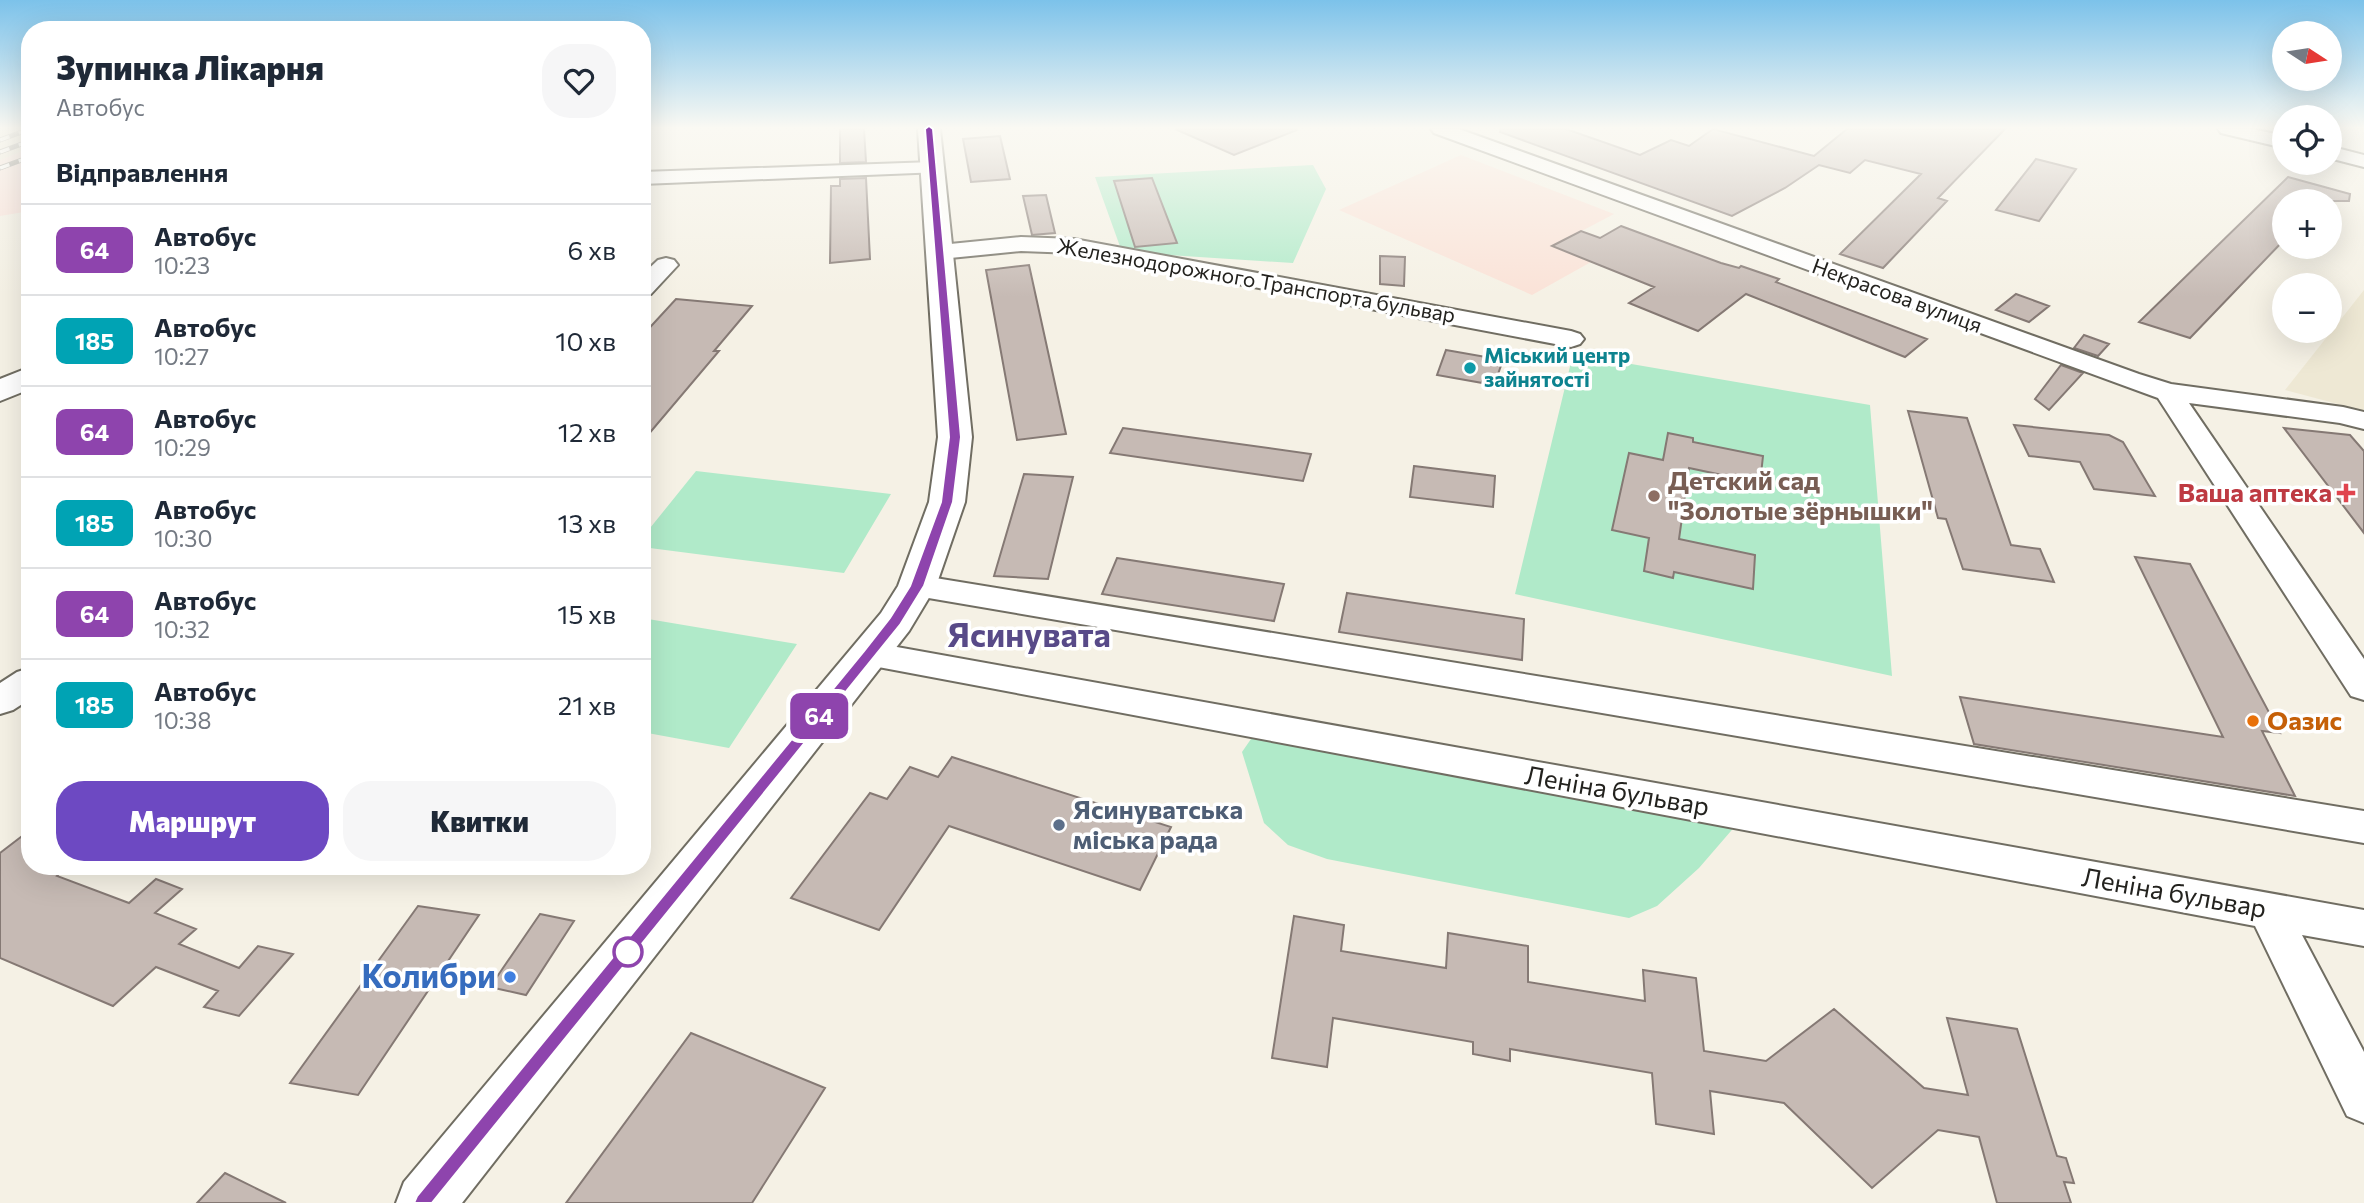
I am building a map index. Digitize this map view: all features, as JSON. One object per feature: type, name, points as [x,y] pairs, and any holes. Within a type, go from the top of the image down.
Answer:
[{"type":"main road","points":[[425,1203],[869,654],[895,621],[917,586],[947,502],[955,437],[934,185]]},
{"type":"main road","points":[[0,392],[21,381]]},
{"type":"street","name":"Некрасова вулиця","points":[[1594,185],[2035,347],[2168,392],[2343,415],[2364,421]]},
{"type":"street","name":"Железнодорожного Транспорта бульвар","points":[[940,252],[1021,244],[1074,246],[1571,339]]},
{"type":"street","points":[[651,280],[666,265]]},
{"type":"street","points":[[2168,392],[2364,687]]},
{"type":"street","points":[[917,586],[2364,827]]},
{"type":"street","name":"Леніна бульвар","points":[[869,654],[2364,928]]},
{"type":"street","points":[[0,701],[21,687]]},
{"type":"street","points":[[2268,910],[2364,1100]]},
{"type":"shaded area","points":[[0,185],[21,185],[21,212],[0,216]]},
{"type":"shaded area","points":[[1394,185],[1539,185],[1614,214],[1553,246],[1591,262],[1532,295],[1339,210]]},
{"type":"shaded area","points":[[2364,290],[2364,411],[2285,390],[2322,343],[2342,343],[2342,318]]},
{"type":"green space","points":[[1098,185],[1324,185],[1326,189],[1293,263],[1122,252]]},
{"type":"green space","points":[[1573,354],[1870,405],[1892,676],[1515,594]]},
{"type":"green space","points":[[696,471],[891,494],[844,573],[651,548],[651,527]]},
{"type":"green space","points":[[651,620],[797,644],[729,748],[651,734]]},
{"type":"green space","points":[[1266,737],[1737,824],[1699,868],[1657,906],[1629,918],[1327,859],[1288,845],[1264,823],[1242,752],[1251,739]]},
{"type":"building","points":[[866,185],[870,259],[830,263],[831,186]]},
{"type":"building","points":[[1115,185],[1155,185],[1177,243],[1135,247]]},
{"type":"building","points":[[1647,185],[1789,185],[1732,216]]},
{"type":"building","points":[[1910,185],[1950,185],[1938,198],[1947,201],[1883,268],[1840,254]]},
{"type":"building","points":[[2015,185],[2065,185],[2039,221],[1996,210]]},
{"type":"building","points":[[2280,185],[2318,185],[2332,189],[2276,189]]},
{"type":"building","points":[[2342,192],[2350,194],[2349,201],[2342,201]]},
{"type":"building","points":[[2272,193],[2272,253],[2190,338],[2139,322]]},
{"type":"building","points":[[1046,195],[1055,233],[1032,235],[1023,196]]},
{"type":"building","points":[[1621,226],[1721,263],[1739,268],[1741,266],[1779,279],[1776,282],[1927,339],[1905,357],[1746,294],[1698,331],[1629,303],[1654,287],[1552,246],[1581,231],[1600,238]]},
{"type":"building","points":[[1380,256],[1405,257],[1404,286],[1380,284]]},
{"type":"building","points":[[1029,265],[1066,434],[1017,440],[986,270]]},
{"type":"building","points":[[2016,294],[2049,306],[2029,322],[1996,310]]},
{"type":"building","points":[[676,299],[752,306],[714,351],[719,351],[651,431],[651,326]]},
{"type":"building","points":[[2084,335],[2109,344],[2098,356],[2074,348]]},
{"type":"building","name":"Міський центр зайнятості","points":[[1446,350],[1503,360],[1494,385],[1437,375]]},
{"type":"building","points":[[2061,365],[2083,373],[2049,410],[2035,399]]},
{"type":"building","points":[[1908,411],[1967,418],[2011,545],[2040,549],[2054,582],[1963,569],[1946,519],[1938,518]]},
{"type":"building","points":[[2014,425],[2109,435],[2123,442],[2155,496],[2094,489],[2080,462],[2029,456]]},
{"type":"building","points":[[1123,428],[1311,454],[1303,481],[1110,453]]},
{"type":"building","points":[[2284,428],[2350,435],[2364,451],[2364,533]]},
{"type":"building","points":[[1668,433],[1693,438],[1693,442],[1763,456],[1760,483],[1689,468],[1679,539],[1755,555],[1753,589],[1674,572],[1673,578],[1644,571],[1649,538],[1612,530],[1629,453],[1663,460]]},
{"type":"building","points":[[1414,466],[1495,476],[1493,507],[1410,497]]},
{"type":"building","points":[[1024,474],[1073,477],[1048,579],[994,576]]},
{"type":"building","points":[[2135,557],[2190,564],[2280,733],[2262,731],[2295,796],[1974,744],[1960,697],[2223,737]]},
{"type":"building","points":[[1117,558],[1284,584],[1274,621],[1102,594]]},
{"type":"building","points":[[1347,593],[1524,619],[1522,660],[1339,632]]},
{"type":"building","points":[[952,757],[1171,827],[1140,890],[949,826],[879,930],[791,898],[870,793],[887,799],[910,767],[938,777]]},
{"type":"building","points":[[21,837],[21,875],[58,875],[129,903],[156,879],[182,889],[155,913],[196,929],[179,944],[239,968],[258,946],[293,954],[239,1016],[204,1007],[218,991],[156,967],[113,1006],[0,958],[0,853]]},
{"type":"building","points":[[418,906],[479,915],[358,1095],[290,1083]]},
{"type":"building","points":[[540,914],[574,921],[526,995],[490,987]]},
{"type":"building","points":[[1294,916],[1344,925],[1341,951],[1446,968],[1448,933],[1528,946],[1528,982],[1645,1001],[1643,970],[1696,978],[1704,1051],[1766,1061],[1834,1009],[1924,1088],[1968,1095],[1947,1018],[2017,1029],[2057,1156],[2066,1158],[2074,1183],[2064,1182],[2071,1203],[1997,1203],[1979,1137],[1938,1130],[1872,1188],[1784,1103],[1710,1091],[1714,1134],[1656,1124],[1652,1073],[1510,1049],[1510,1061],[1473,1054],[1473,1042],[1333,1018],[1327,1067],[1272,1058]]},
{"type":"building","points":[[691,1033],[825,1088],[752,1203],[566,1203]]},
{"type":"building","points":[[225,1173],[286,1203],[197,1203]]},
{"type":"bus line","name":"64","points":[[425,1203],[869,654],[895,621],[917,586],[947,502],[955,437],[934,185]]},
{"type":"place","name":"Міський центр зайнятості","points":[[1470,368]]},
{"type":"place","name":"Ваша аптека","points":[[2346,493]]},
{"type":"place","name":"Детский сад \"Золотые зёрнышки\"","points":[[1654,496]]},
{"type":"place","name":"Оазис","points":[[2253,721]]},
{"type":"place","name":"Ясинуватська міська рада","points":[[1059,825]]},
{"type":"place","name":"Колибри","points":[[510,977]]},
{"type":"district","name":"Ясинувата","points":[[1029,635]]}]
